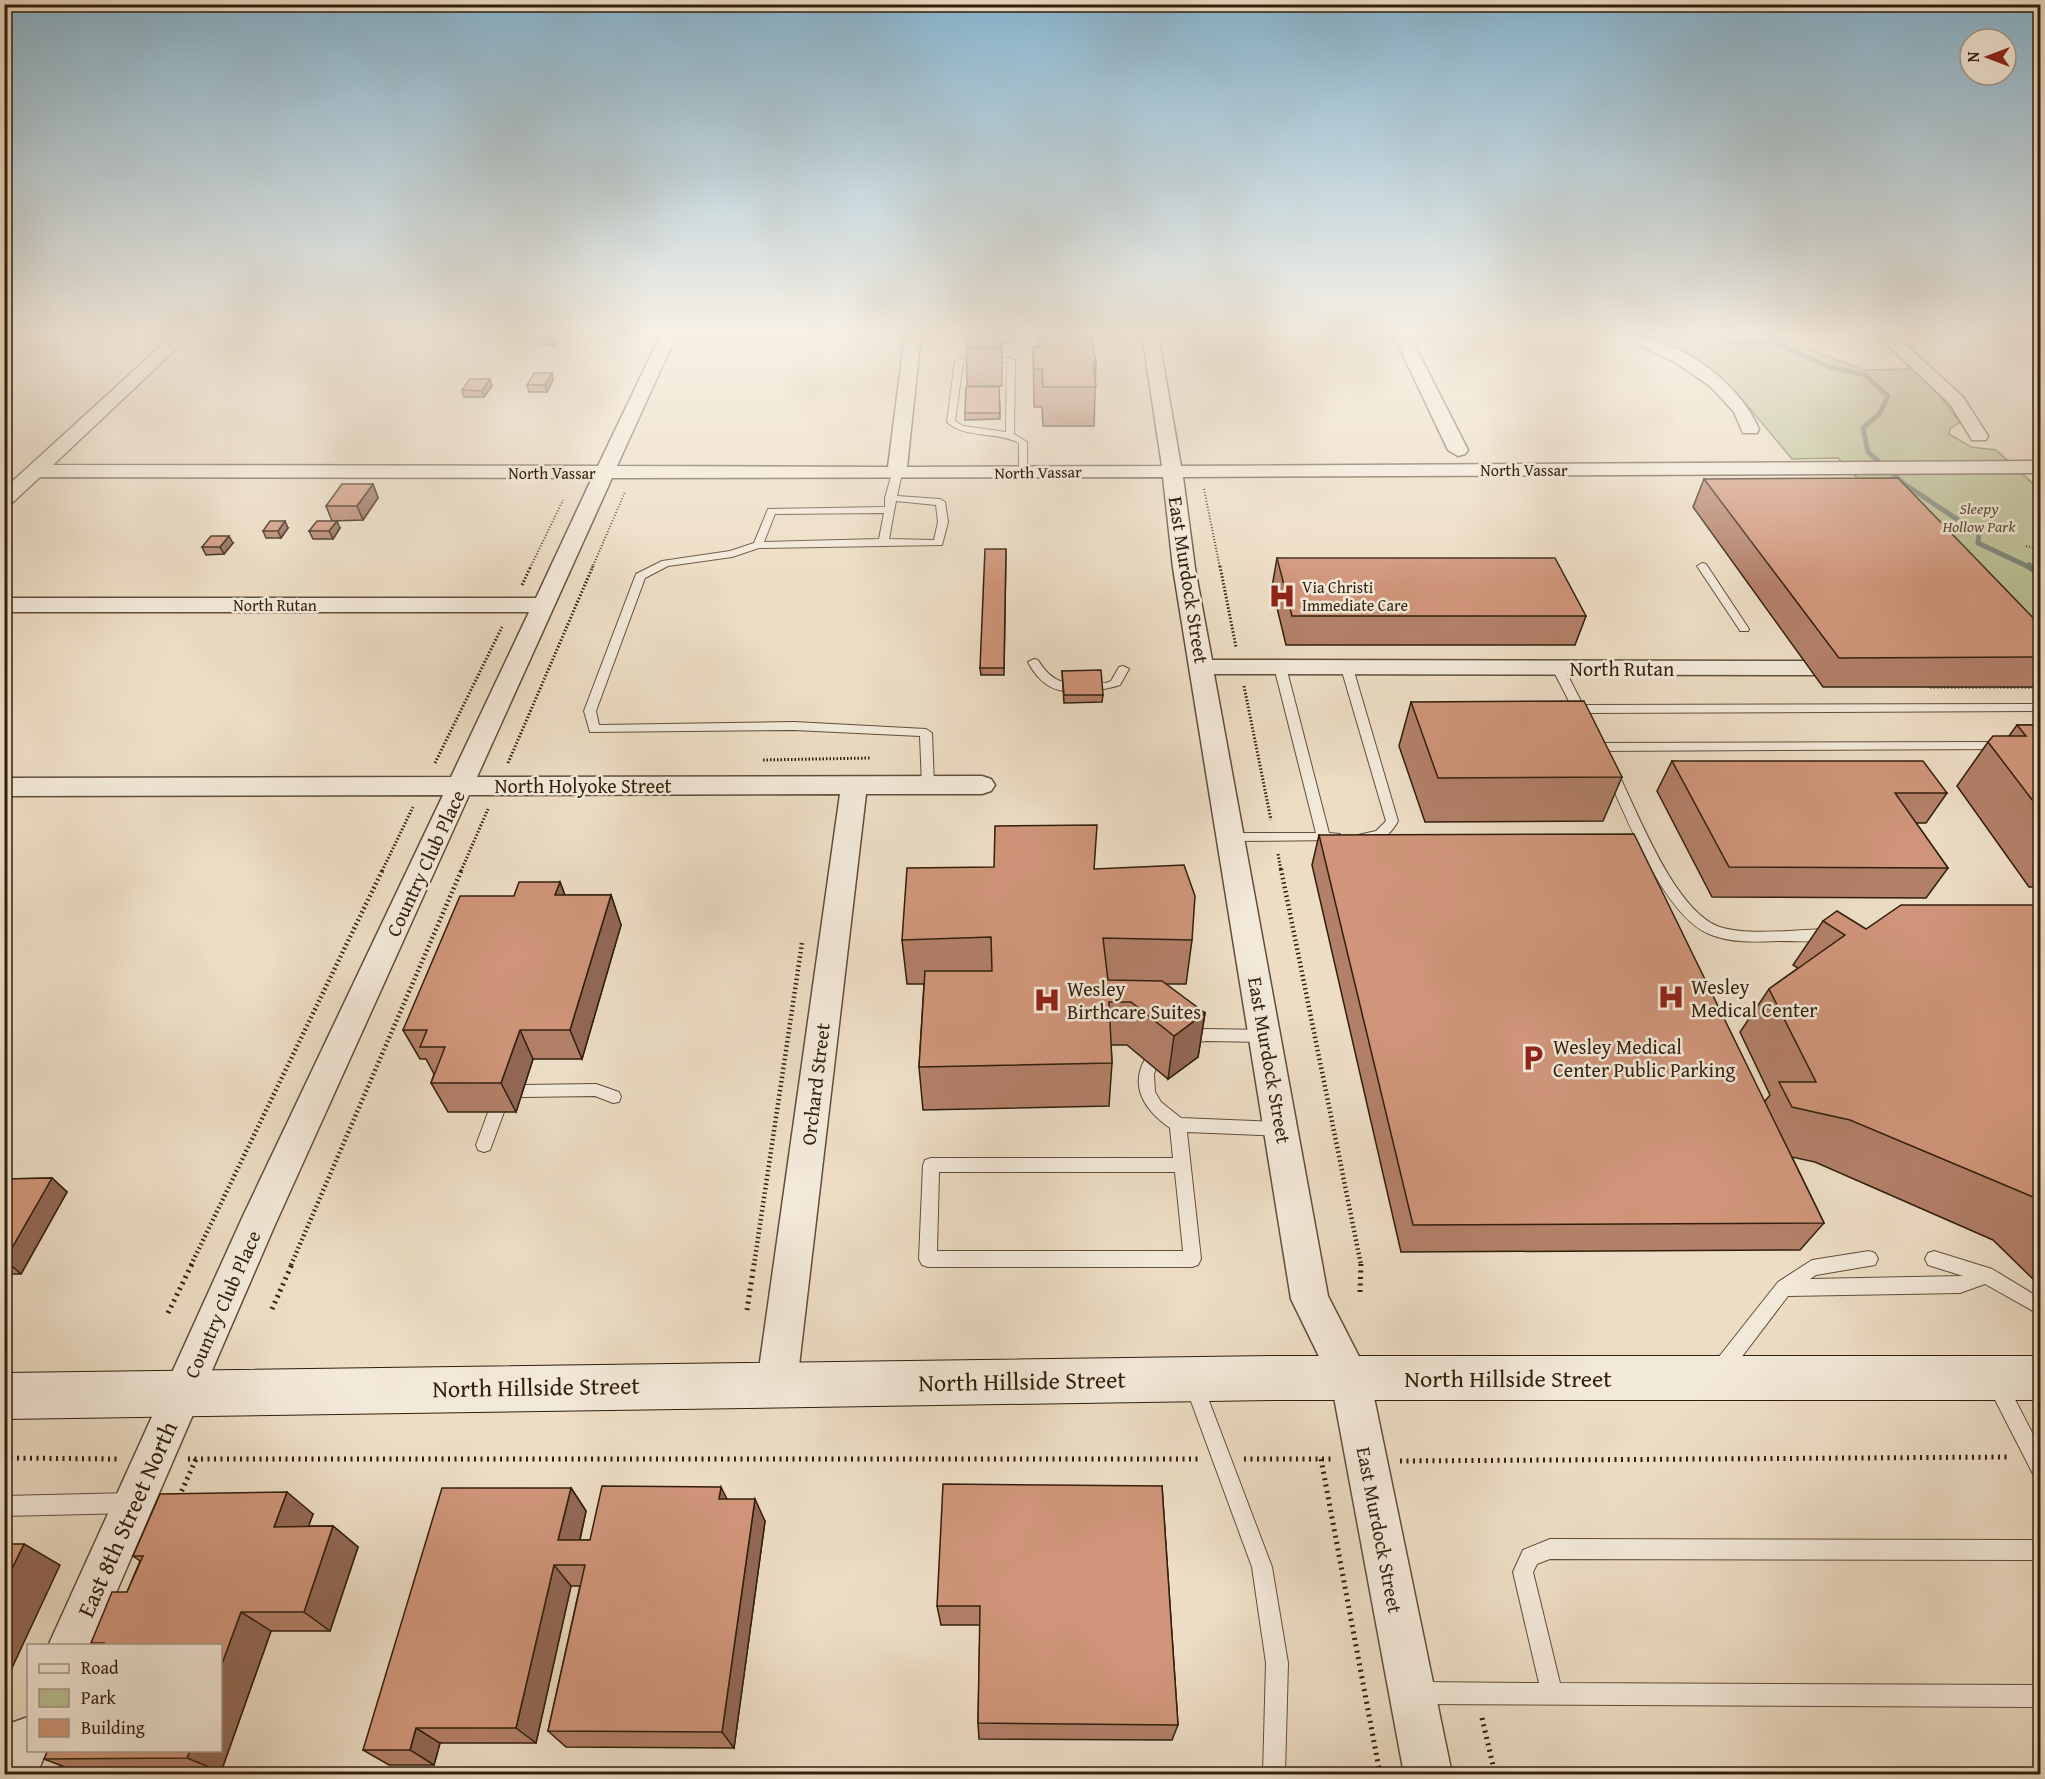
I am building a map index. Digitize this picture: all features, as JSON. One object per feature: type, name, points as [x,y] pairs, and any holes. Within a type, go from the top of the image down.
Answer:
[{"type":"main road","name":"North Hillside Street","points":[[8,1403],[183,1392],[777,1383],[1350,1378],[2040,1378]]},
{"type":"street","points":[[4,500],[94,417]]},
{"type":"street","name":"Country Club Place","points":[[183,1392],[261,1216],[545,605],[617,480],[639,417]]},
{"type":"street","points":[[897,473],[903,417]]},
{"type":"street","name":"East Murdock Street","points":[[1163,417],[1184,568],[1203,667],[1310,1299],[1350,1378],[1428,1774]]},
{"type":"street","points":[[1442,417],[1458,450]]},
{"type":"street","points":[[1747,417],[1750,429]]},
{"type":"street","points":[[1967,417],[1979,436]]},
{"type":"street","points":[[2033,467],[2040,481]]},
{"type":"street","name":"North Vassar","points":[[35,471],[577,473],[617,480],[897,473],[1172,470],[2033,467]]},
{"type":"street","name":"North Rutan","points":[[4,605],[545,605]]},
{"type":"street","name":"North Rutan","points":[[1203,667],[1870,668]]},
{"type":"street","name":"North Holyoke Street","points":[[4,787],[982,785]]},
{"type":"street","name":"Orchard Street","points":[[777,1383],[854,786]]},
{"type":"street","name":"East 8th Street North","points":[[71,1644],[183,1392]]},
{"type":"street","points":[[13,1774],[27,1742]]},
{"type":"lane","points":[[951,417],[951,422],[961,428],[1010,435],[1023,442],[1024,472]]},
{"type":"lane","points":[[1010,417],[1010,435]]},
{"type":"lane","points":[[883,542],[897,473]]},
{"type":"lane","points":[[758,545],[771,511],[940,502],[943,507],[942,534],[938,543],[758,545],[732,554],[666,563],[640,576],[590,711],[594,729],[794,726],[926,733],[928,785]]},
{"type":"lane","points":[[1702,566],[1744,629]]},
{"type":"lane","points":[[1034,662],[1040,673],[1060,687],[1107,686],[1116,682],[1123,669]]},
{"type":"lane","points":[[1280,667],[1324,837]]},
{"type":"lane","points":[[1232,837],[1376,838],[1387,831],[1392,821],[1347,668]]},
{"type":"lane","points":[[1558,668],[1669,884],[1695,920],[1714,930],[1739,934],[1843,934]]},
{"type":"lane","points":[[1579,709],[2040,708]]},
{"type":"lane","points":[[1594,737],[2017,746]]},
{"type":"lane","points":[[1176,1040],[1206,1035],[1266,1036]]},
{"type":"lane","points":[[1150,1063],[1145,1075],[1147,1095],[1157,1112],[1178,1125],[1281,1129]]},
{"type":"lane","points":[[523,1090],[596,1090],[613,1096]]},
{"type":"lane","points":[[484,1145],[496,1112]]},
{"type":"lane","points":[[1178,1125],[1192,1259],[928,1259],[931,1165],[1182,1165]]},
{"type":"lane","points":[[1714,1378],[1784,1288],[1812,1268],[1869,1259]]},
{"type":"lane","points":[[1935,1259],[1986,1275],[2040,1307]]},
{"type":"lane","points":[[1784,1288],[1960,1285],[1986,1275]]},
{"type":"lane","points":[[1994,1378],[2038,1462]]},
{"type":"lane","points":[[1192,1380],[1223,1459],[1264,1577],[1277,1664],[1274,1774]]},
{"type":"lane","points":[[4,1506],[134,1503]]},
{"type":"lane","points":[[1552,1694],[1523,1572],[1530,1557],[1550,1549],[2040,1550]]},
{"type":"lane","points":[[1412,1693],[2040,1696]]},
{"type":"path","points":[[168,1313],[577,473]]},
{"type":"path","points":[[272,1310],[499,785],[617,480]]},
{"type":"path","points":[[1203,485],[1361,1260],[1360,1292]]},
{"type":"path","points":[[2026,546],[2040,549]]},
{"type":"path","points":[[747,1310],[803,937]]},
{"type":"path","points":[[4,1458],[395,1461],[1322,1459],[1380,1774]]},
{"type":"path","points":[[177,1503],[196,1459]]},
{"type":"path","points":[[1426,1462],[2038,1462]]},
{"type":"path","points":[[1477,1694],[1495,1774]]},
{"type":"path","points":[[59,1774],[68,1752]]},
{"type":"green space","name":"Sleepy Hollow Park","points":[[1757,417],[1956,417],[1960,422],[1950,429],[1949,434],[1971,447],[1996,450],[2040,490],[2040,660],[2031,660],[1838,458],[1792,459]]},
{"type":"building","points":[[1898,478],[2040,625],[2040,657],[1839,658],[1704,479]]},
{"type":"building","points":[[342,484],[373,484],[357,506],[326,506]]},
{"type":"building","points":[[270,521],[285,521],[278,531],[263,531]]},
{"type":"building","points":[[317,521],[337,521],[329,531],[309,531]]},
{"type":"building","points":[[211,536],[229,536],[220,547],[202,547]]},
{"type":"building","points":[[985,549],[1006,549],[1004,668],[980,668]]},
{"type":"building","points":[[1277,558],[1555,558],[1586,616],[1292,616]]},
{"type":"building","points":[[1101,670],[1103,695],[1064,695],[1062,671]]},
{"type":"building","points":[[1584,701],[1622,777],[1438,778],[1411,702]]},
{"type":"building","points":[[2017,725],[2040,725],[2040,810],[1988,742],[1993,736],[2026,736]]},
{"type":"building","points":[[1672,761],[1923,761],[1947,793],[1895,793],[1948,868],[1729,867]]},
{"type":"building","name":"Wesley Birthcare Suites","points":[[1097,825],[1094,869],[1184,865],[1195,896],[1192,940],[1103,938],[1108,980],[1162,981],[1205,1013],[1174,1036],[1131,1002],[1109,1002],[1112,1063],[919,1067],[925,971],[992,971],[991,937],[902,940],[907,868],[994,867],[995,826]]},
{"type":"building","name":"Wesley Medical Center Public Parking","points":[[1634,834],[1824,1223],[1413,1225],[1319,835]]},
{"type":"building","points":[[519,882],[560,882],[555,895],[611,895],[570,1030],[520,1030],[501,1083],[431,1083],[445,1047],[420,1047],[427,1030],[403,1030],[460,896],[514,896]]},
{"type":"building","name":"Wesley Medical Center","points":[[1901,905],[2040,905],[2040,1202],[2038,1199],[1850,1120],[1792,1107],[1779,1082],[1816,1082],[1769,989],[1845,935],[1823,921],[1837,911],[1866,929]]},
{"type":"building","points":[[52,1178],[5,1260],[4,1260],[4,1179]]},
{"type":"building","points":[[943,1484],[1162,1486],[1178,1725],[978,1723],[980,1606],[937,1606]]},
{"type":"building","points":[[602,1486],[721,1487],[719,1499],[755,1499],[722,1732],[548,1731],[585,1565],[554,1565],[516,1728],[416,1728],[410,1750],[363,1750],[442,1488],[571,1488],[558,1540],[590,1540]]},
{"type":"building","points":[[287,1492],[274,1527],[333,1526],[304,1612],[241,1612],[222,1664],[222,1644],[91,1643],[112,1592],[127,1592],[143,1556],[133,1556],[160,1494]]},
{"type":"building","points":[[4,1544],[24,1544],[4,1585]]},
{"type":"building","points":[[47,1752],[189,1752],[187,1758],[44,1759]]},
{"type":"waterway","points":[[1875,417],[1863,428],[1868,452],[1903,483],[1979,534],[1978,543],[2031,568]]},
{"type":"waterway","points":[[2029,566],[2040,574]]},
{"type":"place","name":"Via Christi Immediate Care","points":[[1282,596]]},
{"type":"place","name":"Wesley Medical Center","points":[[1671,997]]},
{"type":"place","name":"Wesley Birthcare Suites","points":[[1047,1000]]},
{"type":"place","name":"Wesley Medical Center Public Parking","points":[[1533,1058]]}]
